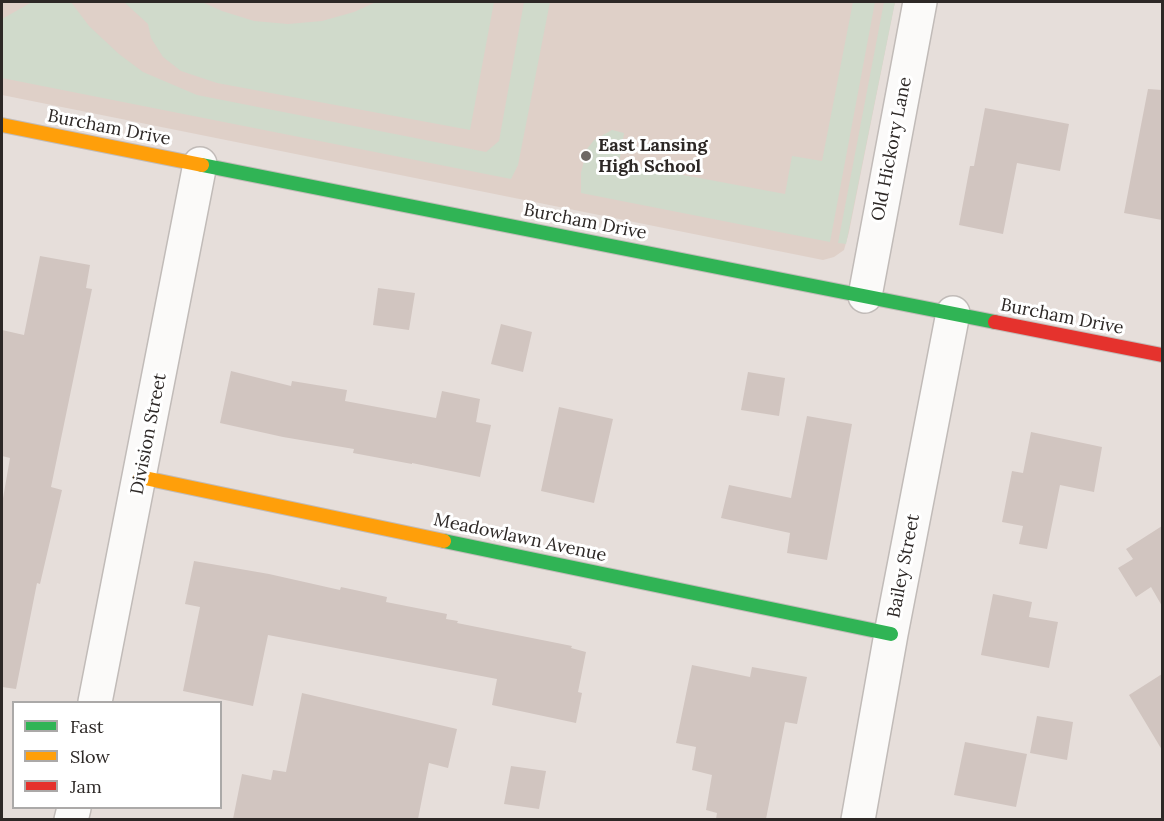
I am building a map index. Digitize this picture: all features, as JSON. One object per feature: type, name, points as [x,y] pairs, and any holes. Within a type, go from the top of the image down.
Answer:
[{"type":"street","name":"Old Hickory Lane","points":[[865,296],[920,2]]},
{"type":"street","name":"Burcham Drive","points":[[2,125],[1162,355]]},
{"type":"street","name":"Division Street","points":[[95,701],[141,477],[200,164]]},
{"type":"street","name":"Bailey Street","points":[[858,819],[953,313]]},
{"type":"street","name":"Meadowlawn Avenue","points":[[141,477],[891,634]]},
{"type":"shaded area","name":"East Lansing High School","points":[[2,2],[895,2],[844,250],[834,257],[823,260],[2,95]]},
{"type":"green space","points":[[32,2],[71,2],[89,26],[119,54],[143,72],[197,95],[486,152],[499,141],[524,2],[550,2],[518,165],[511,179],[2,78],[2,19]]},
{"type":"green space","points":[[124,2],[202,2],[254,21],[288,24],[322,21],[354,12],[376,2],[494,2],[470,130],[217,83],[181,71],[163,57],[151,38],[148,24]]},
{"type":"green space","points":[[853,2],[875,2],[830,242],[581,193],[581,173],[587,149],[594,140],[612,130],[624,133],[619,163],[785,194],[792,156],[822,161]]},
{"type":"green space","points":[[884,2],[895,2],[846,244],[838,243]]},
{"type":"building","points":[[1148,89],[1162,90],[1162,220],[1124,213]]},
{"type":"building","points":[[985,108],[1069,124],[1060,171],[1017,163],[1003,234],[959,225],[970,166],[974,166]]},
{"type":"building","points":[[40,256],[90,265],[86,288],[92,289],[51,487],[62,490],[40,584],[37,583],[16,689],[2,687],[2,504],[10,458],[2,456],[2,330],[24,335]]},
{"type":"building","points":[[378,288],[415,293],[409,330],[373,325]]},
{"type":"building","points":[[501,324],[532,332],[523,372],[491,364]]},
{"type":"building","points":[[231,371],[291,386],[292,381],[347,390],[345,401],[436,418],[442,391],[480,399],[476,422],[491,425],[480,477],[353,453],[354,449],[220,423]]},
{"type":"building","points":[[748,372],[785,378],[779,416],[741,410]]},
{"type":"building","points":[[559,407],[613,419],[594,503],[541,491]]},
{"type":"building","points":[[807,416],[852,424],[827,560],[787,553],[790,533],[721,518],[729,485],[791,498]]},
{"type":"building","points":[[1031,432],[1102,447],[1094,492],[1060,485],[1047,549],[1019,544],[1023,526],[1002,522],[1012,471],[1023,473]]},
{"type":"building","points":[[1162,526],[1162,606],[1151,587],[1136,597],[1118,568],[1133,559],[1126,549]]},
{"type":"building","points":[[194,561],[387,597],[386,602],[447,614],[446,619],[458,621],[457,623],[572,646],[571,648],[586,652],[578,692],[582,693],[576,723],[492,705],[497,679],[268,635],[253,706],[183,691],[200,607],[185,604]]},
{"type":"building","points":[[993,594],[1032,602],[1029,617],[1058,622],[1049,668],[981,655]]},
{"type":"building","points":[[692,665],[750,677],[752,667],[807,677],[797,724],[785,722],[766,819],[716,819],[717,813],[706,810],[712,775],[692,770],[696,747],[676,743]]},
{"type":"building","points":[[1162,674],[1162,750],[1129,695]]},
{"type":"building","points":[[302,693],[457,729],[448,768],[429,763],[418,819],[233,819],[242,774],[271,780],[273,770],[286,772]]},
{"type":"building","points":[[1037,716],[1073,722],[1067,760],[1030,753]]},
{"type":"building","points":[[965,742],[1027,754],[1016,807],[954,795]]},
{"type":"building","points":[[511,766],[546,771],[539,809],[504,804]]},
{"type":"traffic: fast","points":[[202,165],[995,322]]},
{"type":"traffic: fast","points":[[444,541],[891,634]]},
{"type":"traffic: slow","points":[[2,125],[202,165]]},
{"type":"traffic: slow","points":[[140,477],[444,541]]},
{"type":"traffic: jam","points":[[995,322],[1162,355]]},
{"type":"place","name":"East Lansing High School","points":[[586,156]]}]
